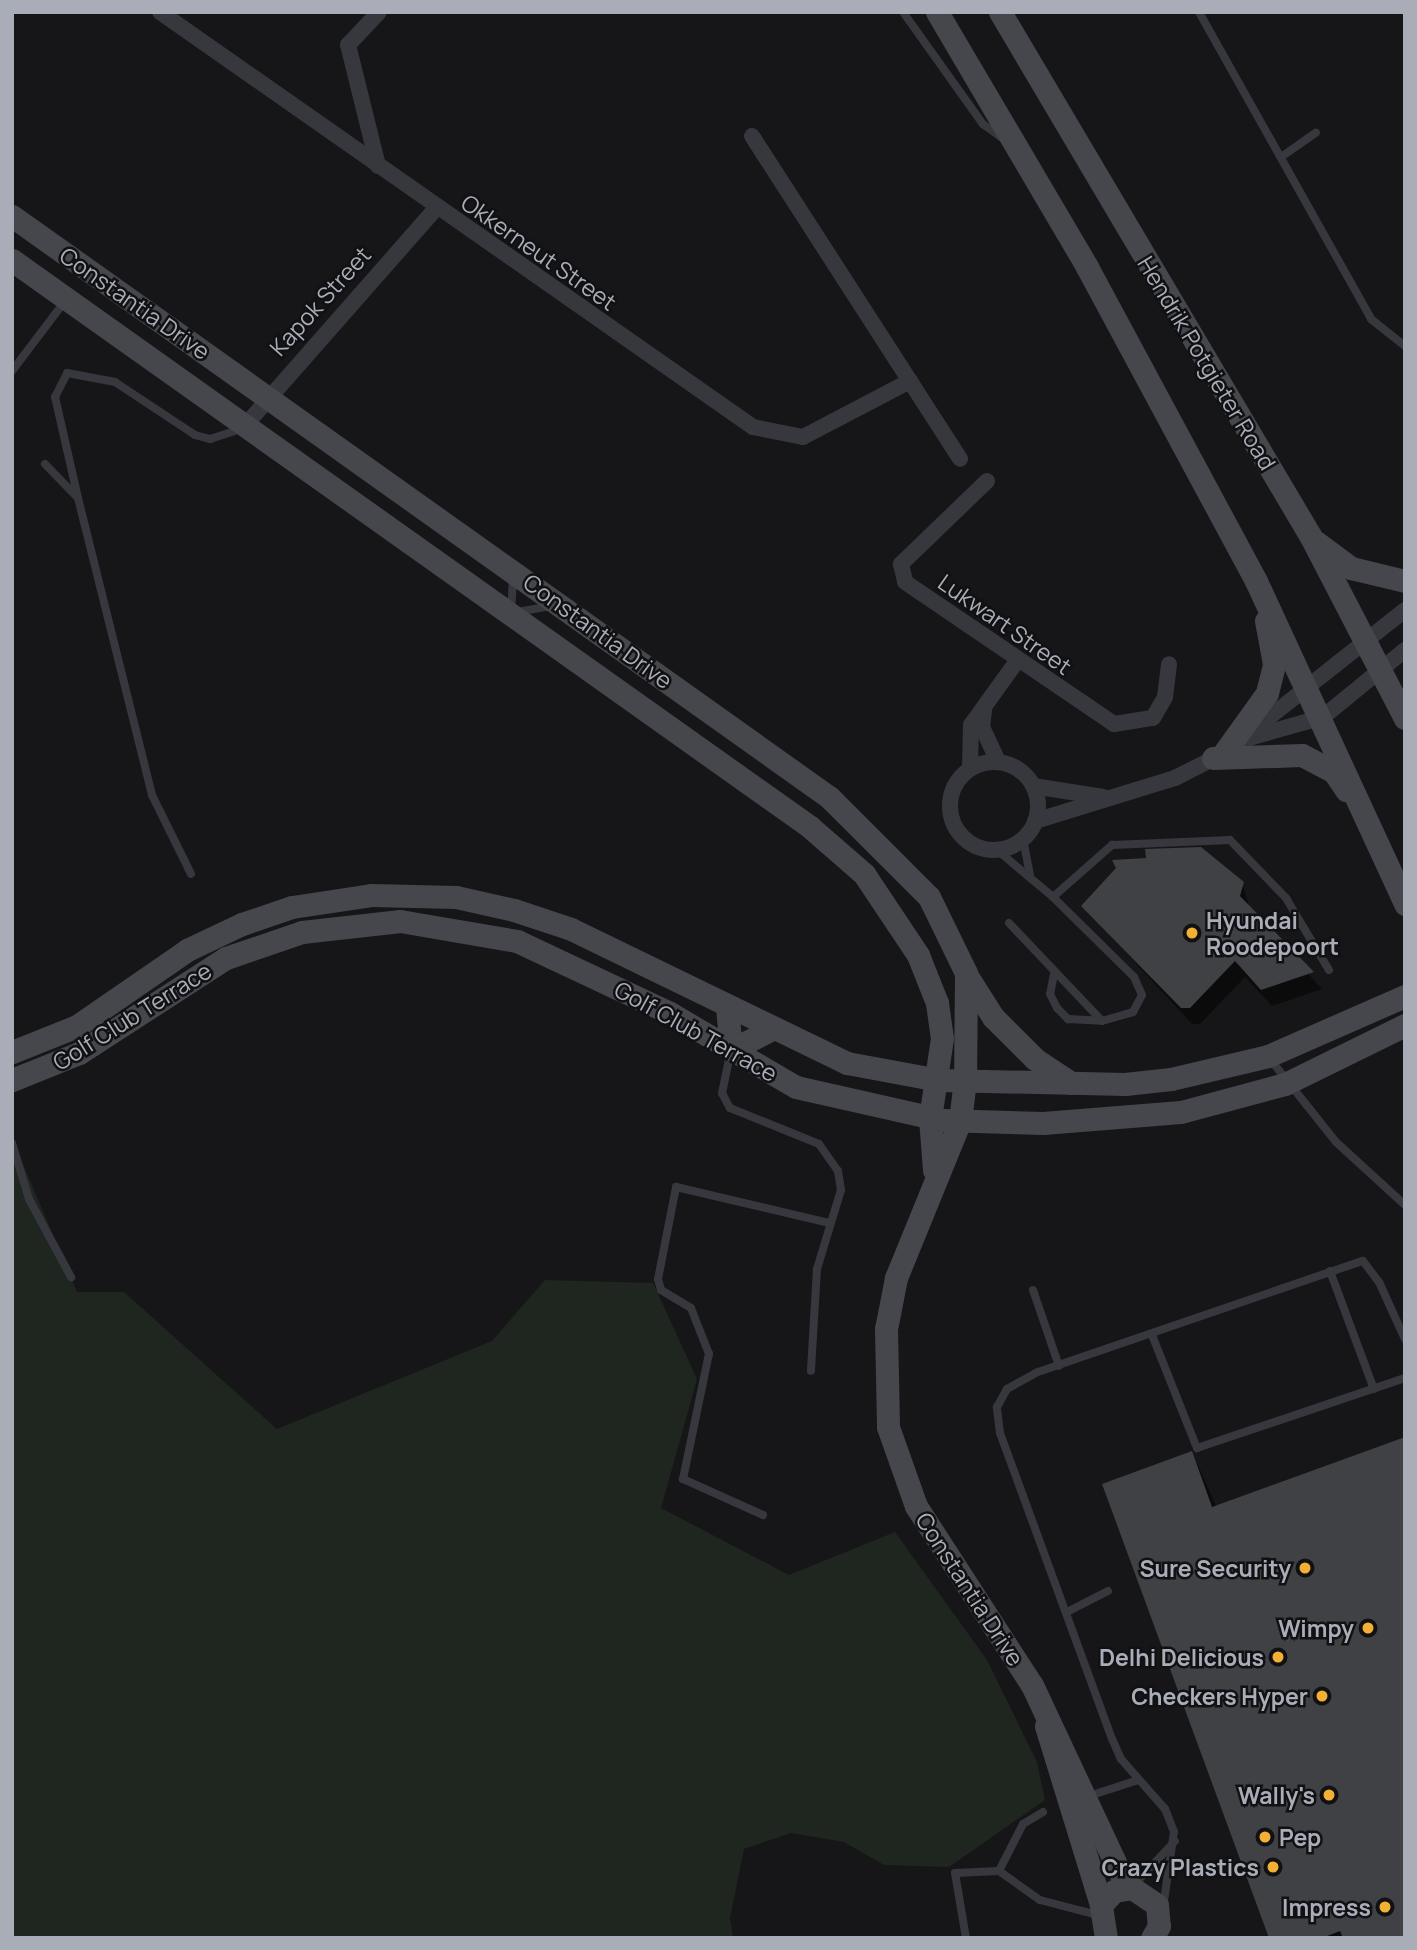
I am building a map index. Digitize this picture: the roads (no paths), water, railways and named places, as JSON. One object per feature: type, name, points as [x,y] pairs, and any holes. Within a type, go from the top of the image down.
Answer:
[{"type":"street","name":"Okkerneut Street","points":[[160,12],[436,208],[753,427],[803,437],[910,381]]},
{"type":"street","points":[[377,166],[348,46],[379,12]]},
{"type":"street","points":[[937,12],[1023,153],[1256,581],[1323,717],[1364,816],[1405,904]]},
{"type":"street","name":"Hendrik Potgieter Road","points":[[1000,12],[1311,537],[1405,718]]},
{"type":"street","points":[[752,136],[960,459]]},
{"type":"street","name":"Kapok Street","points":[[243,428],[266,395],[436,208]]},
{"type":"street","name":"Constantia Drive","points":[[12,216],[829,797],[885,846],[929,897],[966,973],[965,1080],[960,1121],[934,1173],[896,1278],[886,1329],[888,1427],[916,1506],[1016,1656],[1046,1720],[1106,1938]]},
{"type":"street","name":"Constantia Drive","points":[[12,260],[243,428],[511,613],[810,827],[864,874],[929,975],[943,1038],[939,1080],[930,1118],[934,1173]]},
{"type":"street","name":"Lukwart Street","points":[[987,481],[900,570],[905,582],[1101,718],[1124,726],[1153,718],[1165,697],[1169,664]]},
{"type":"street","points":[[1311,537],[1351,568],[1405,580]]},
{"type":"street","points":[[1217,756],[1258,710],[1273,674],[1256,581]]},
{"type":"street","points":[[1035,821],[1175,778],[1217,756],[1244,739],[1306,685],[1367,645],[1405,610]]},
{"type":"street","points":[[1244,739],[1323,717],[1383,672],[1405,650]]},
{"type":"street","points":[[1017,661],[984,711],[971,725],[970,768],[952,791],[951,820],[969,843],[997,850],[1023,839],[1035,821],[1033,786]]},
{"type":"street","points":[[984,711],[982,727],[998,762],[1033,786],[1109,798]]},
{"type":"street","points":[[1217,756],[1302,755],[1334,772],[1364,816]]},
{"type":"street","points":[[970,768],[998,762]]},
{"type":"street","name":"Golf Club Terrace","points":[[12,1052],[77,1026],[187,950],[242,924],[292,907],[371,895],[456,897],[514,909],[571,929],[772,1029],[847,1063],[939,1080],[1073,1083],[1171,1079],[1268,1056],[1397,999]]},
{"type":"street","name":"Golf Club Terrace","points":[[12,1080],[79,1053],[226,958],[302,932],[400,921],[517,942],[668,1012],[796,1087],[930,1118],[960,1121],[1132,1119],[1285,1084],[1400,1027]]},
{"type":"street","points":[[966,973],[1002,1026],[1073,1083]]},
{"type":"street","points":[[727,1007],[731,1050],[772,1029]]},
{"type":"street","name":"Constantia Drive","points":[[1046,1720],[1065,1747],[1130,1888]]},
{"type":"street","points":[[1099,1910],[1130,1888],[1150,1896],[1155,1932]]},
{"type":"lane","points":[[903,12],[983,124],[1023,153]]},
{"type":"lane","points":[[1199,12],[1284,155],[1371,319],[1405,346]]},
{"type":"lane","points":[[1284,155],[1316,133]]},
{"type":"lane","points":[[12,371],[66,299]]},
{"type":"lane","points":[[191,874],[152,795],[55,397],[67,373],[115,382],[195,436],[210,439],[243,428]]},
{"type":"lane","points":[[44,464],[78,498]]},
{"type":"lane","points":[[513,571],[511,613],[562,605]]},
{"type":"lane","points":[[1023,839],[1030,874]]},
{"type":"lane","points":[[1053,897],[1111,845],[1230,840],[1286,898],[1329,970]]},
{"type":"lane","points":[[997,850],[1030,874],[1134,976],[1142,995],[1133,1012],[1102,1021],[1068,1019],[1057,1008],[1051,994],[1054,974]]},
{"type":"lane","points":[[1009,923],[1054,974],[1102,1021]]},
{"type":"lane","points":[[731,1050],[722,1093],[730,1108],[832,1156],[841,1189],[814,1287],[811,1371]]},
{"type":"lane","points":[[1268,1056],[1285,1084],[1405,1205]]},
{"type":"lane","points":[[12,1143],[29,1199],[71,1277]]},
{"type":"lane","points":[[763,1515],[683,1479],[709,1353],[691,1308],[661,1290],[658,1279],[676,1187],[830,1223]]},
{"type":"lane","points":[[1155,1932],[1168,1899],[1175,1841],[1165,1809],[1121,1759],[996,1421],[1007,1389],[1059,1366],[1363,1261],[1379,1282],[1405,1339]]},
{"type":"lane","points":[[1330,1271],[1374,1389]]},
{"type":"lane","points":[[1033,1290],[1059,1366]]},
{"type":"lane","points":[[1152,1335],[1197,1448],[1405,1378]]},
{"type":"lane","points":[[1067,1612],[1108,1591]]},
{"type":"lane","points":[[1095,1794],[1138,1780]]},
{"type":"lane","points":[[999,1871],[1023,1824],[1043,1812]]},
{"type":"lane","points":[[1130,1888],[1175,1841]]},
{"type":"lane","points":[[966,1938],[954,1872],[999,1871],[1040,1900],[1099,1910]]},
{"type":"place","name":"Hyundai Roodepoort","points":[[1192,933]]},
{"type":"place","name":"Sure Security","points":[[1305,1568]]},
{"type":"place","name":"Wimpy","points":[[1368,1628]]},
{"type":"place","name":"Delhi Delicious","points":[[1278,1657]]},
{"type":"place","name":"Checkers Hyper","points":[[1322,1696]]},
{"type":"place","name":"Wally's","points":[[1329,1795]]},
{"type":"place","name":"Pep","points":[[1265,1837]]},
{"type":"place","name":"Crazy Plastics","points":[[1273,1867]]},
{"type":"place","name":"Impress","points":[[1385,1907]]}]
